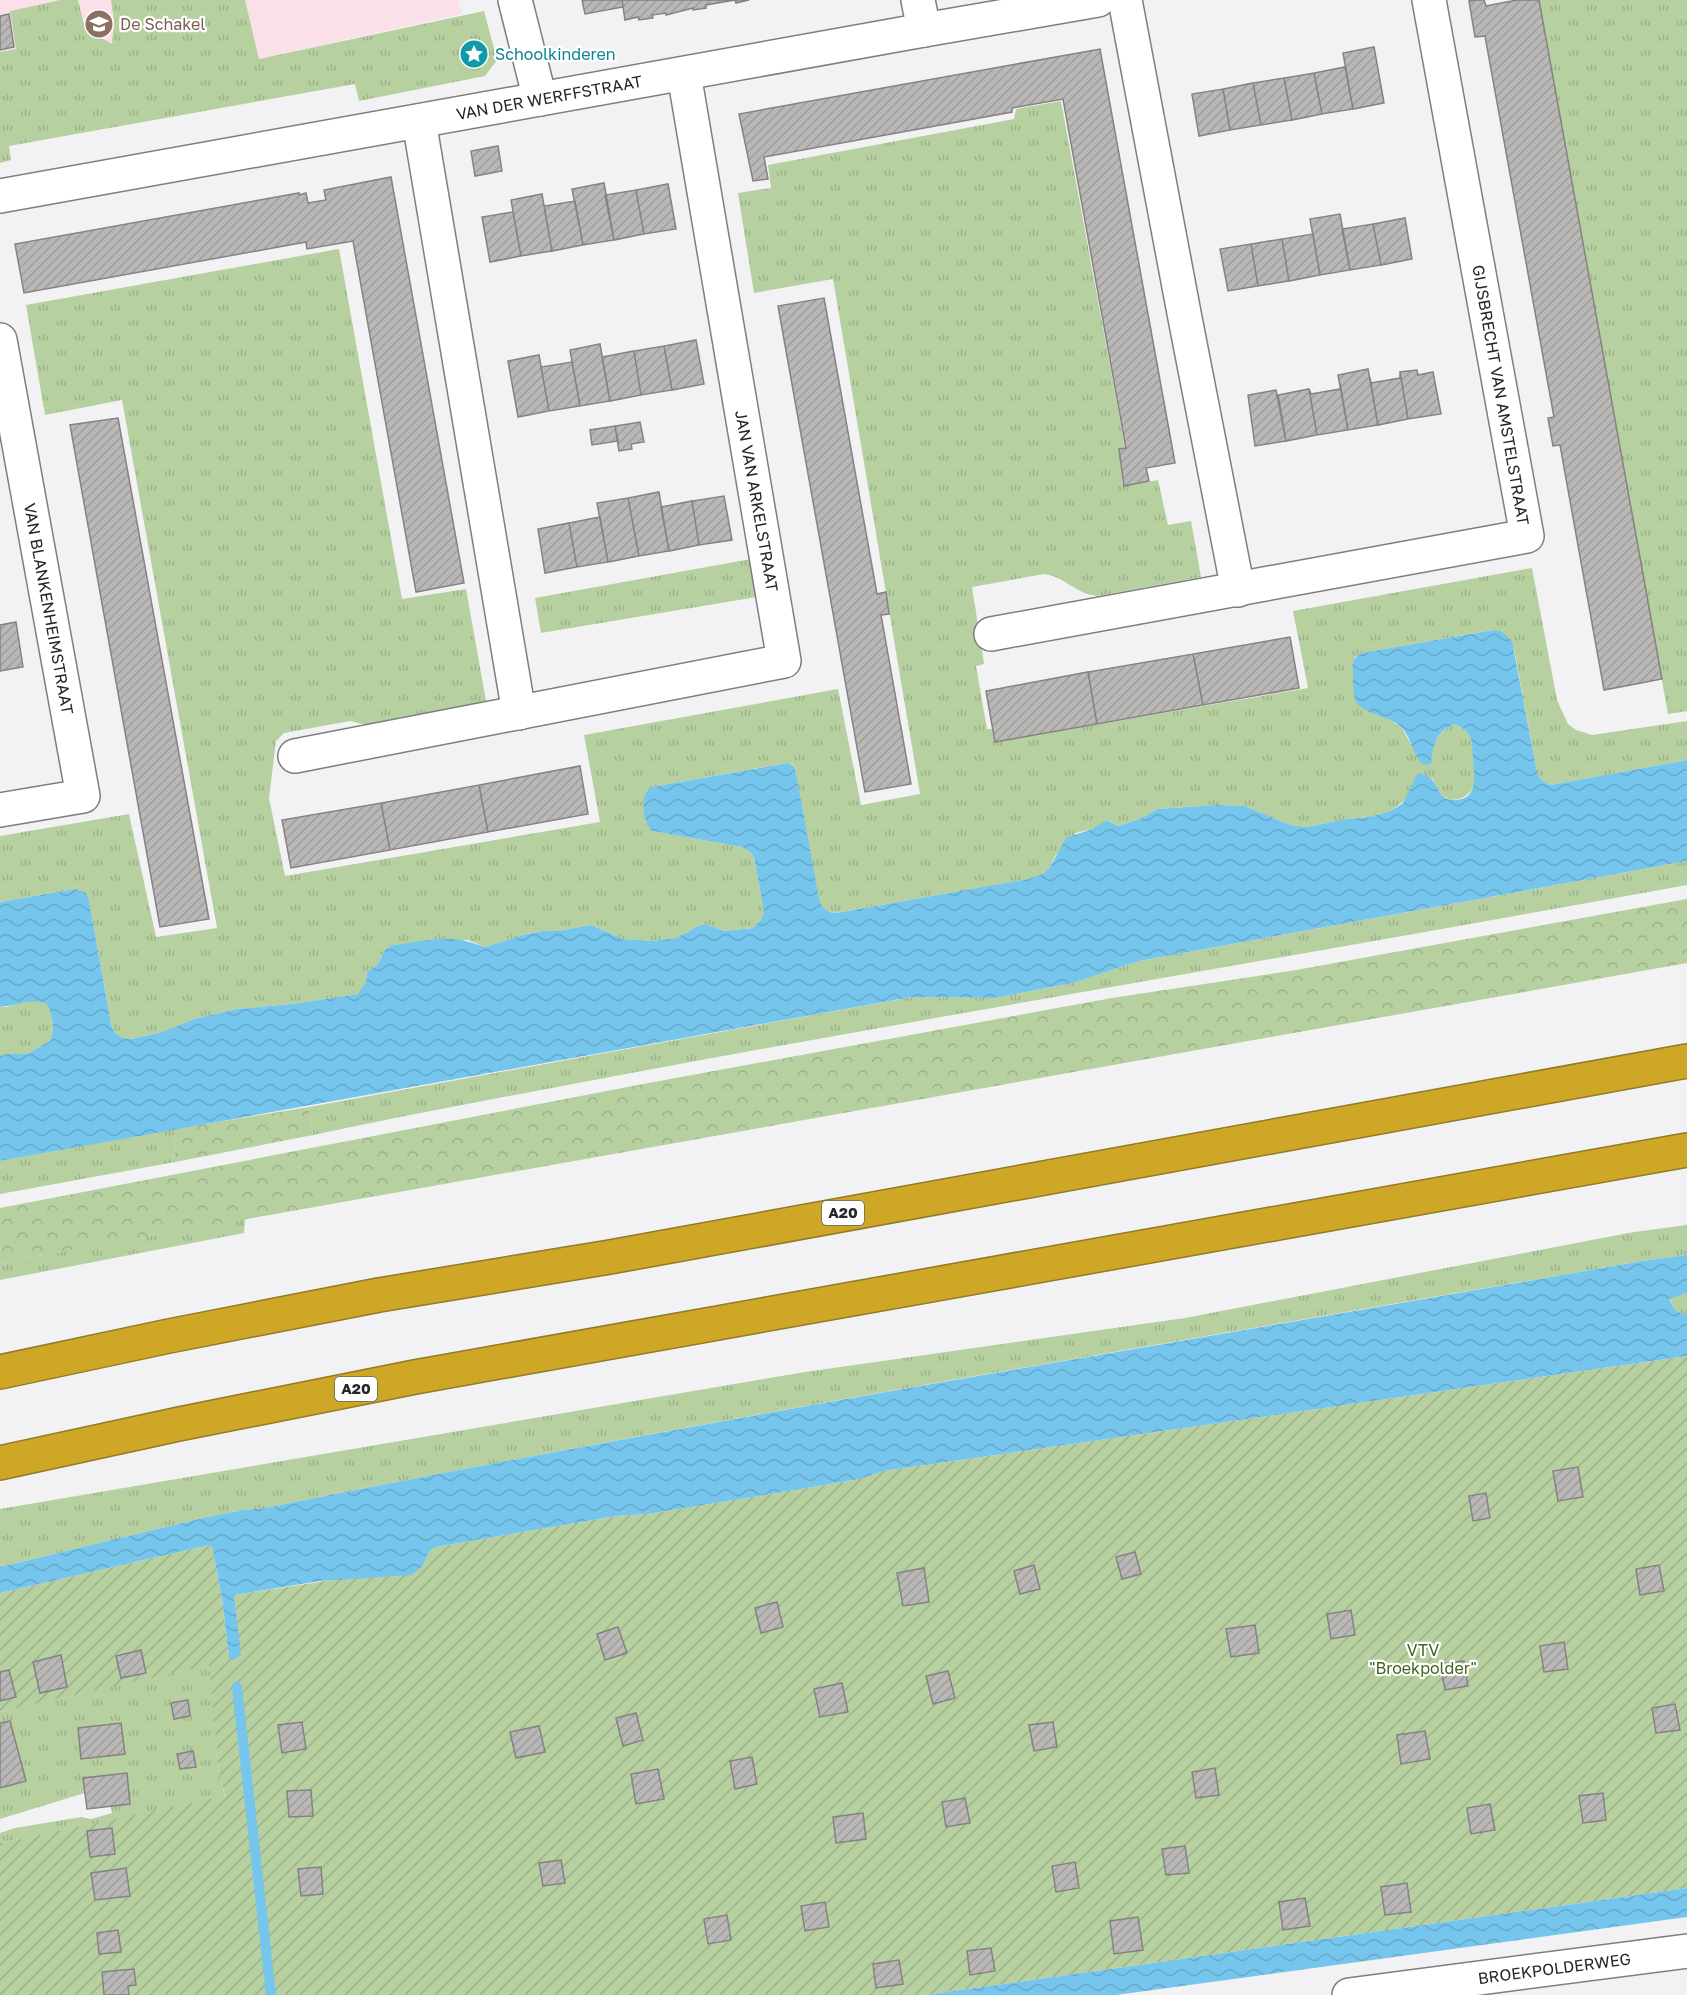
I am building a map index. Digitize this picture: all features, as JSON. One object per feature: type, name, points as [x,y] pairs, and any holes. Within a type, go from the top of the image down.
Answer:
[{"type":"highway","name":"A20","points":[[0,1372],[379,1295],[610,1257],[1687,1061]]},
{"type":"highway","name":"A20","points":[[0,1463],[179,1424],[416,1377],[1686,1151]]},
{"type":"street","points":[[515,0],[540,99]]},
{"type":"street","name":"VAN DER WERFFSTRAAT","points":[[0,196],[684,74],[921,15],[1098,0]]},
{"type":"street","points":[[1125,0],[1239,590]]},
{"type":"street","name":"GIJSBRECHT VAN AMSTELSTRAAT","points":[[991,634],[1527,536],[1429,0]]},
{"type":"street","name":"JAN VAN ARKELSTRAAT","points":[[295,756],[784,661],[684,74]]},
{"type":"street","points":[[419,122],[519,713]]},
{"type":"street","name":"VAN BLANKENHEIMSTRAAT","points":[[0,340],[83,796],[0,810]]},
{"type":"street","name":"BROEKPOLDERWEG","points":[[1349,1995],[1687,1951]]},
{"type":"shaded area","points":[[0,0],[58,0],[10,11],[16,49],[0,52]]},
{"type":"shaded area","name":"De Schakel","points":[[78,0],[111,0],[114,21],[112,44],[85,28]]},
{"type":"shaded area","points":[[245,0],[458,0],[462,14],[259,59]]},
{"type":"green space","points":[[60,0],[78,0],[85,28],[112,44],[114,21],[111,0],[245,0],[259,59],[484,11],[497,60],[485,76],[359,101],[355,84],[9,146],[11,160],[0,163],[0,52],[16,49],[10,11]]},
{"type":"green space","points":[[1539,0],[1687,0],[1687,711],[1668,714]]},
{"type":"green space","points":[[1061,101],[1125,447],[1119,449],[1123,486],[1158,480],[1168,525],[1191,521],[1201,577],[1098,596],[1090,595],[1058,578],[1044,574],[972,587],[984,664],[976,666],[987,729],[992,729],[995,742],[1308,688],[1293,611],[1532,568],[1557,700],[1568,724],[1576,730],[1592,735],[1687,721],[1687,760],[1551,785],[1542,780],[1537,772],[1514,649],[1501,631],[1492,630],[1361,653],[1355,657],[1364,709],[1387,718],[1401,727],[1411,744],[1432,759],[1435,743],[1449,727],[1454,724],[1469,734],[1475,771],[1474,785],[1466,796],[1453,800],[1444,797],[1438,791],[1432,778],[1391,811],[1307,827],[1291,825],[1244,806],[1216,805],[1159,809],[1142,818],[1118,826],[1108,820],[1092,829],[1076,833],[1055,856],[1044,873],[1029,879],[835,913],[824,910],[820,905],[794,765],[787,763],[651,787],[652,831],[742,847],[754,857],[764,912],[763,919],[753,928],[724,931],[708,925],[700,925],[676,938],[651,941],[623,939],[591,925],[523,935],[485,947],[468,940],[392,945],[385,950],[378,964],[367,972],[366,982],[359,994],[237,1009],[194,1019],[162,1032],[131,1039],[123,1038],[115,1033],[111,1024],[89,901],[75,889],[0,902],[0,836],[129,814],[156,937],[217,928],[122,400],[45,415],[26,305],[339,249],[402,599],[466,589],[486,701],[476,709],[379,728],[350,721],[284,733],[276,741],[269,798],[285,876],[600,822],[584,735],[838,689],[861,805],[920,794],[833,279],[754,293],[738,193],[771,188],[768,165],[1014,119],[1016,109]]},
{"type":"green space","points":[[751,559],[757,597],[541,633],[535,598]]},
{"type":"green space","points":[[1687,861],[1687,885],[712,1058],[313,1135],[309,1107],[912,997],[994,998],[1073,983],[1139,961]]},
{"type":"green space","points":[[1687,899],[1687,963],[0,1263],[0,1208],[643,1084],[1112,998],[1296,970]]},
{"type":"green space","points":[[29,1001],[47,1003],[53,1022],[50,1041],[27,1054],[0,1056],[0,1006],[7,1007]]},
{"type":"green space","points":[[309,1107],[313,1135],[175,1162],[174,1129]]},
{"type":"green space","points":[[174,1129],[175,1162],[0,1194],[0,1161]]},
{"type":"green space","points":[[245,1219],[244,1233],[0,1280],[0,1263]]},
{"type":"green space","points":[[1687,1225],[1687,1255],[1125,1350],[608,1442],[265,1508],[207,1517],[0,1567],[0,1509],[805,1372],[1185,1318],[1634,1232]]},
{"type":"green space","points":[[1687,1293],[1687,1315],[1676,1311],[1669,1298]]},
{"type":"green space","name":"VTV \"Broekpolder\"","points":[[1687,1356],[1687,1888],[925,1995],[0,1995],[0,1843],[225,1796],[219,1774],[209,1665],[0,1712],[0,1593],[209,1545],[212,1547],[222,1598],[229,1658],[237,1624],[234,1595],[423,1566],[429,1551],[436,1547],[616,1516],[648,1514],[795,1490],[859,1479],[884,1471]]},
{"type":"green space","points":[[210,1664],[219,1774],[225,1797],[0,1843],[0,1833],[15,1828],[81,1817],[91,1819],[112,1813],[104,1787],[0,1819],[0,1712]]},
{"type":"water","points":[[1493,630],[1501,631],[1512,641],[1537,772],[1544,782],[1551,785],[1687,760],[1687,861],[1139,961],[1073,983],[994,998],[912,997],[0,1161],[0,1056],[27,1054],[50,1041],[53,1027],[47,1004],[35,1001],[0,1006],[0,902],[75,889],[86,893],[111,1024],[115,1033],[123,1038],[131,1039],[162,1032],[194,1019],[237,1009],[358,994],[366,982],[367,972],[378,964],[385,950],[392,945],[449,939],[471,942],[485,947],[523,935],[591,925],[623,939],[651,941],[676,938],[700,925],[708,925],[724,931],[753,928],[762,919],[764,912],[754,857],[742,847],[652,831],[646,821],[644,809],[645,796],[651,787],[788,763],[794,766],[820,901],[824,909],[836,913],[1028,879],[1044,873],[1050,867],[1066,838],[1092,829],[1107,820],[1118,826],[1142,818],[1158,809],[1216,805],[1244,806],[1291,825],[1307,827],[1369,817],[1391,811],[1403,803],[1418,773],[1431,779],[1440,793],[1449,800],[1457,800],[1469,795],[1474,784],[1472,746],[1468,733],[1454,724],[1442,732],[1436,740],[1431,763],[1422,764],[1401,727],[1364,709],[1356,702],[1353,688],[1354,660],[1361,653]]},
{"type":"water","points":[[1687,1255],[1687,1293],[1669,1299],[1676,1311],[1687,1315],[1687,1356],[884,1471],[859,1479],[795,1490],[648,1514],[616,1516],[436,1547],[429,1551],[423,1566],[411,1575],[320,1581],[234,1595],[241,1655],[233,1660],[229,1658],[222,1598],[212,1547],[209,1545],[0,1593],[0,1567],[207,1517],[780,1411]]},
{"type":"water","points":[[1687,1888],[1687,1917],[1116,1995],[925,1995]]},
{"type":"building","points":[[582,0],[622,0],[623,7],[585,14]]},
{"type":"building","points":[[622,0],[735,0],[706,5],[706,8],[652,15],[653,18],[639,20],[638,17],[625,20]]},
{"type":"building","points":[[1484,0],[1486,6],[1517,0],[1539,0],[1662,679],[1604,690],[1560,445],[1553,446],[1548,418],[1554,417],[1485,36],[1475,37],[1469,1]]},
{"type":"building","points":[[9,14],[14,47],[0,50],[0,16]]},
{"type":"building","points":[[1374,47],[1384,103],[1353,109],[1343,53]]},
{"type":"building","points":[[1100,49],[1175,463],[1146,468],[1149,481],[1124,486],[1119,449],[1126,448],[1063,99],[1012,108],[1012,112],[764,157],[768,179],[753,181],[739,114]]},
{"type":"building","points":[[1345,67],[1353,109],[1322,114],[1314,73]]},
{"type":"building","points":[[1314,73],[1322,114],[1292,120],[1284,78]]},
{"type":"building","points":[[1284,78],[1292,120],[1261,125],[1253,83]]},
{"type":"building","points":[[1253,83],[1261,125],[1230,130],[1223,89]]},
{"type":"building","points":[[1223,89],[1230,130],[1199,136],[1192,94]]},
{"type":"building","points":[[498,146],[502,171],[475,176],[471,151]]},
{"type":"building","points":[[391,177],[464,583],[416,592],[353,241],[307,249],[306,242],[24,293],[15,244],[299,193],[299,195],[306,193],[308,203],[326,200],[324,190]]},
{"type":"building","points":[[604,183],[614,240],[583,245],[572,189]]},
{"type":"building","points":[[668,184],[676,229],[644,234],[636,190]]},
{"type":"building","points":[[636,190],[644,234],[614,240],[605,195]]},
{"type":"building","points":[[542,194],[552,251],[521,256],[511,200]]},
{"type":"building","points":[[575,201],[583,245],[552,251],[544,206]]},
{"type":"building","points":[[513,212],[521,256],[490,262],[482,217]]},
{"type":"building","points":[[1340,214],[1350,270],[1320,275],[1310,219]]},
{"type":"building","points":[[1405,218],[1412,259],[1381,265],[1373,224]]},
{"type":"building","points":[[1373,224],[1381,265],[1350,270],[1342,229]]},
{"type":"building","points":[[1313,234],[1320,275],[1289,281],[1282,239]]},
{"type":"building","points":[[1282,239],[1289,281],[1258,286],[1251,244]]},
{"type":"building","points":[[1251,244],[1258,286],[1228,291],[1220,249]]},
{"type":"building","points":[[824,298],[877,594],[886,592],[889,614],[881,615],[911,784],[865,792],[778,306]]},
{"type":"building","points":[[696,340],[704,384],[672,390],[664,346]]},
{"type":"building","points":[[600,344],[610,401],[580,406],[570,350]]},
{"type":"building","points":[[664,346],[672,390],[641,395],[634,351]]},
{"type":"building","points":[[634,351],[641,395],[610,401],[602,357]]},
{"type":"building","points":[[539,355],[549,411],[518,417],[508,361]]},
{"type":"building","points":[[572,362],[580,406],[549,411],[541,367]]},
{"type":"building","points":[[1368,369],[1378,425],[1348,430],[1338,375]]},
{"type":"building","points":[[1417,370],[1418,375],[1433,372],[1441,414],[1408,419],[1400,372]]},
{"type":"building","points":[[1400,372],[1408,419],[1378,425],[1370,378],[1371,383],[1400,378]]},
{"type":"building","points":[[1340,383],[1348,430],[1317,435],[1309,389],[1311,394],[1340,389]]},
{"type":"building","points":[[1309,389],[1317,435],[1286,441],[1278,395]]},
{"type":"building","points":[[1276,390],[1286,441],[1255,446],[1248,395]]},
{"type":"building","points":[[118,418],[209,919],[160,927],[70,425]]},
{"type":"building","points":[[640,422],[644,442],[631,444],[632,449],[619,451],[615,426]]},
{"type":"building","points":[[615,426],[618,441],[592,445],[590,430]]},
{"type":"building","points":[[659,492],[669,551],[639,556],[628,498]]},
{"type":"building","points":[[724,496],[732,540],[699,545],[692,501]]},
{"type":"building","points":[[628,498],[639,556],[608,562],[597,503]]},
{"type":"building","points":[[692,501],[699,545],[669,551],[661,507]]},
{"type":"building","points":[[600,517],[608,562],[577,567],[569,523]]},
{"type":"building","points":[[569,523],[577,567],[545,573],[538,529]]},
{"type":"building","points":[[16,622],[23,667],[0,671],[0,625]]},
{"type":"building","points":[[1290,637],[1299,688],[1203,705],[1193,654]]},
{"type":"building","points":[[1193,654],[1203,705],[1097,724],[1088,672]]},
{"type":"building","points":[[1088,672],[1097,724],[995,742],[986,691]]},
{"type":"building","points":[[580,766],[588,814],[488,832],[479,785]]},
{"type":"building","points":[[479,785],[488,832],[390,850],[381,803]]},
{"type":"building","points":[[381,803],[390,850],[291,868],[282,820]]},
{"type":"building","points":[[1578,1467],[1583,1497],[1558,1501],[1553,1471]]},
{"type":"building","points":[[1486,1493],[1490,1518],[1473,1521],[1469,1496]]},
{"type":"building","points":[[1135,1552],[1141,1574],[1122,1579],[1116,1557]]},
{"type":"building","points":[[1034,1565],[1040,1589],[1020,1594],[1014,1571]]},
{"type":"building","points":[[1659,1565],[1664,1591],[1640,1595],[1636,1569]]},
{"type":"building","points":[[924,1568],[929,1602],[903,1606],[897,1573]]},
{"type":"building","points":[[777,1602],[783,1627],[761,1633],[755,1608]]},
{"type":"building","points":[[1351,1610],[1355,1635],[1331,1639],[1327,1614]]},
{"type":"building","points":[[1255,1625],[1259,1653],[1231,1657],[1226,1629]]},
{"type":"building","points":[[618,1627],[627,1653],[605,1660],[597,1634]]},
{"type":"building","points":[[1564,1642],[1568,1669],[1544,1672],[1540,1646]]},
{"type":"building","points":[[141,1650],[146,1673],[121,1678],[116,1656]]},
{"type":"building","points":[[61,1655],[67,1687],[40,1693],[33,1662]]},
{"type":"building","points":[[1464,1661],[1468,1686],[1445,1690],[1440,1664]]},
{"type":"building","points":[[9,1670],[16,1697],[0,1701],[0,1672]]},
{"type":"building","points":[[948,1671],[955,1698],[933,1704],[926,1676]]},
{"type":"building","points":[[842,1683],[848,1712],[820,1717],[814,1689]]},
{"type":"building","points":[[188,1700],[190,1716],[174,1719],[171,1703]]},
{"type":"building","points":[[1675,1704],[1680,1730],[1656,1733],[1652,1708]]},
{"type":"building","points":[[636,1713],[643,1740],[623,1746],[616,1718]]},
{"type":"building","points":[[10,1721],[26,1781],[0,1788],[0,1723]]},
{"type":"building","points":[[302,1722],[306,1749],[282,1753],[278,1725]]},
{"type":"building","points":[[1053,1722],[1057,1747],[1034,1751],[1029,1725]]},
{"type":"building","points":[[121,1723],[125,1754],[81,1759],[78,1728]]},
{"type":"building","points":[[539,1726],[545,1752],[516,1758],[510,1732]]},
{"type":"building","points":[[1425,1731],[1430,1759],[1401,1764],[1397,1735]]},
{"type":"building","points":[[193,1751],[196,1767],[180,1769],[177,1754]]},
{"type":"building","points":[[752,1757],[757,1784],[735,1789],[730,1761]]},
{"type":"building","points":[[1215,1768],[1219,1795],[1196,1798],[1192,1772]]},
{"type":"building","points":[[658,1769],[664,1799],[636,1804],[631,1774]]},
{"type":"building","points":[[127,1773],[130,1804],[87,1809],[83,1778]]},
{"type":"building","points":[[311,1790],[313,1816],[289,1817],[287,1791]]},
{"type":"building","points":[[1603,1793],[1606,1820],[1583,1823],[1579,1796]]},
{"type":"building","points":[[965,1798],[970,1823],[946,1827],[942,1802]]},
{"type":"building","points":[[1490,1804],[1495,1830],[1471,1834],[1467,1808]]},
{"type":"building","points":[[863,1813],[866,1839],[836,1843],[833,1817]]},
{"type":"building","points":[[112,1828],[115,1854],[90,1857],[87,1831]]},
{"type":"building","points":[[1185,1846],[1189,1873],[1166,1875],[1162,1849]]},
{"type":"building","points":[[561,1860],[565,1883],[543,1886],[539,1863]]},
{"type":"building","points":[[1075,1862],[1079,1888],[1056,1892],[1052,1866]]},
{"type":"building","points":[[321,1867],[323,1894],[301,1896],[298,1869]]},
{"type":"building","points":[[126,1868],[130,1896],[95,1900],[91,1873]]},
{"type":"building","points":[[1407,1883],[1411,1912],[1385,1915],[1381,1887]]},
{"type":"building","points":[[1305,1898],[1310,1926],[1283,1930],[1279,1902]]},
{"type":"building","points":[[825,1902],[829,1927],[805,1931],[801,1906]]},
{"type":"building","points":[[727,1915],[731,1940],[708,1944],[704,1919]]},
{"type":"building","points":[[1138,1917],[1143,1950],[1114,1954],[1110,1921]]},
{"type":"building","points":[[118,1930],[121,1952],[99,1954],[97,1933]]},
{"type":"building","points":[[991,1948],[995,1971],[970,1975],[967,1951]]},
{"type":"building","points":[[899,1960],[903,1984],[876,1988],[873,1964]]},
{"type":"building","points":[[134,1969],[136,1985],[128,1986],[129,1995],[104,1995],[102,1972]]},
{"type":"waterway","points":[[237,1687],[271,1995]]},
{"type":"place","name":"De Schakel","points":[[99,24]]},
{"type":"place","name":"Schoolkinderen","points":[[474,54]]}]
